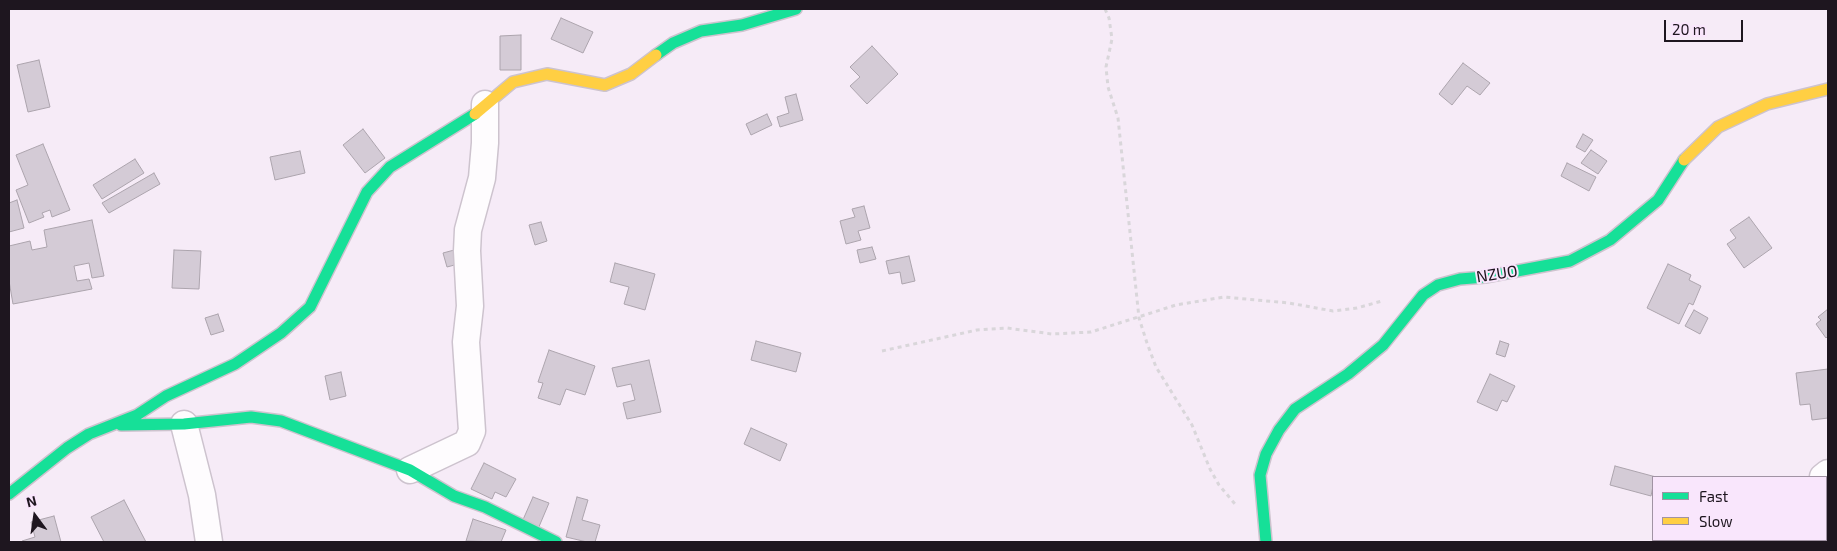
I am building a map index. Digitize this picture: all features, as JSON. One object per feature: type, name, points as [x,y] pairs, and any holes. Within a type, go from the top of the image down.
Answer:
[{"type":"street","points":[[9,494],[74,443],[89,434],[137,415],[166,396],[235,364],[281,333],[310,307],[366,192],[390,167],[470,118],[513,82],[547,74],[605,85],[632,74],[673,43],[701,31],[742,25],[796,9]]},
{"type":"street","name":"NZUO","points":[[1266,540],[1260,474],[1266,454],[1279,430],[1295,409],[1348,374],[1383,345],[1423,295],[1438,285],[1460,279],[1485,277],[1570,261],[1610,240],[1658,200],[1684,161],[1718,127],[1767,104],[1828,89]]},
{"type":"street","points":[[410,470],[466,444],[472,431],[466,342],[470,306],[467,251],[468,230],[482,178],[485,143],[485,104]]},
{"type":"street","points":[[117,424],[184,424],[250,418],[280,421],[410,470],[454,496],[484,507],[556,542]]},
{"type":"street","points":[[184,424],[202,495],[210,542]]},
{"type":"path","points":[[1105,9],[1109,18],[1112,39],[1106,67],[1108,87],[1118,118],[1140,318],[1147,344],[1156,366],[1192,425],[1219,486],[1266,540]]},
{"type":"path","points":[[882,350],[939,338],[1006,328],[1052,334],[1090,332],[1140,318],[1176,305],[1224,297],[1289,303],[1333,311],[1357,308],[1383,301]]},
{"type":"building","points":[[561,18],[593,32],[583,53],[551,39]]},
{"type":"building","points":[[521,35],[521,70],[500,70],[500,36]]},
{"type":"building","points":[[872,46],[898,74],[867,104],[850,86],[860,77],[850,67]]},
{"type":"building","points":[[39,60],[50,107],[28,112],[17,65]]},
{"type":"building","points":[[1463,63],[1490,83],[1480,95],[1467,86],[1452,105],[1439,94]]},
{"type":"building","points":[[796,94],[803,120],[780,127],[777,117],[789,113],[785,97]]},
{"type":"building","points":[[767,114],[772,125],[751,135],[746,124]]},
{"type":"building","points":[[363,129],[385,158],[365,173],[343,145]]},
{"type":"building","points":[[1583,134],[1593,140],[1585,152],[1576,147]]},
{"type":"building","points":[[43,144],[70,210],[52,217],[50,210],[42,213],[44,217],[29,223],[16,190],[28,185],[16,155]]},
{"type":"building","points":[[1591,150],[1607,161],[1598,174],[1581,163]]},
{"type":"building","points":[[300,151],[305,173],[275,180],[270,157]]},
{"type":"building","points":[[135,159],[144,173],[102,199],[93,185]]},
{"type":"building","points":[[1567,163],[1596,177],[1589,191],[1561,176]]},
{"type":"building","points":[[154,173],[160,184],[109,213],[102,203]]},
{"type":"building","points":[[17,200],[24,228],[9,232],[9,203]]},
{"type":"building","points":[[864,206],[870,228],[858,231],[861,240],[846,244],[840,221],[855,217],[852,209]]},
{"type":"building","points":[[1749,217],[1772,248],[1744,268],[1727,244],[1736,238],[1730,230]]},
{"type":"building","points":[[92,220],[104,276],[92,278],[89,263],[74,266],[77,281],[89,279],[92,289],[13,304],[9,281],[9,246],[30,241],[32,250],[47,247],[44,230]]},
{"type":"building","points":[[541,222],[547,241],[535,245],[529,225]]},
{"type":"building","points":[[872,247],[876,259],[860,263],[857,250]]},
{"type":"building","points":[[458,249],[462,263],[447,267],[443,253]]},
{"type":"building","points":[[174,250],[201,251],[199,289],[172,288]]},
{"type":"building","points":[[909,256],[915,281],[902,284],[900,272],[889,274],[886,261]]},
{"type":"building","points":[[615,263],[655,274],[645,310],[624,304],[629,287],[610,282]]},
{"type":"building","points":[[1668,264],[1691,275],[1689,280],[1701,286],[1693,305],[1689,303],[1679,324],[1647,308]]},
{"type":"building","points":[[1828,309],[1828,336],[1826,338],[1816,324],[1821,320],[1818,317]]},
{"type":"building","points":[[1694,310],[1708,318],[1700,334],[1685,326]]},
{"type":"building","points":[[218,314],[224,331],[211,335],[205,318]]},
{"type":"building","points":[[756,341],[801,353],[796,372],[751,360]]},
{"type":"building","points":[[1500,341],[1509,344],[1505,357],[1496,354]]},
{"type":"building","points":[[549,350],[595,366],[585,395],[566,389],[560,405],[538,398],[543,383],[538,382]]},
{"type":"building","points":[[649,360],[661,412],[627,419],[623,403],[635,400],[631,384],[617,387],[612,368]]},
{"type":"building","points":[[1828,369],[1828,418],[1812,420],[1810,404],[1800,405],[1796,373]]},
{"type":"building","points":[[341,372],[346,396],[330,400],[325,376]]},
{"type":"building","points":[[1490,374],[1515,386],[1507,402],[1502,400],[1497,411],[1477,402]]},
{"type":"building","points":[[751,428],[787,444],[780,461],[744,444]]},
{"type":"building","points":[[484,463],[516,479],[506,497],[495,492],[492,499],[471,489]]},
{"type":"building","points":[[1615,466],[1652,476],[1651,496],[1610,485]]},
{"type":"building","points":[[533,497],[549,503],[538,529],[522,522]]},
{"type":"building","points":[[577,497],[588,500],[582,520],[600,525],[595,542],[566,537]]},
{"type":"building","points":[[124,500],[146,542],[104,542],[91,517]]},
{"type":"building","points":[[54,516],[61,542],[22,541],[35,537],[31,522]]},
{"type":"building","points":[[473,519],[506,530],[501,542],[466,541]]},
{"type":"traffic: fast","points":[[656,55],[673,43],[701,31],[742,25],[796,9]]},
{"type":"traffic: fast","points":[[9,494],[67,448],[89,434],[137,415],[166,396],[235,364],[281,333],[310,307],[367,192],[390,167],[475,114]]},
{"type":"traffic: fast","points":[[1266,542],[1260,475],[1266,454],[1279,430],[1295,409],[1348,374],[1383,345],[1423,295],[1438,285],[1460,279],[1485,277],[1570,261],[1610,240],[1658,200],[1684,160]]},
{"type":"traffic: fast","points":[[121,425],[184,424],[251,417],[281,421],[410,470],[454,496],[485,507],[556,542]]},
{"type":"traffic: slow","points":[[475,114],[513,82],[547,74],[605,85],[631,74],[656,55]]},
{"type":"traffic: slow","points":[[1684,160],[1718,127],[1767,104],[1828,89]]}]
